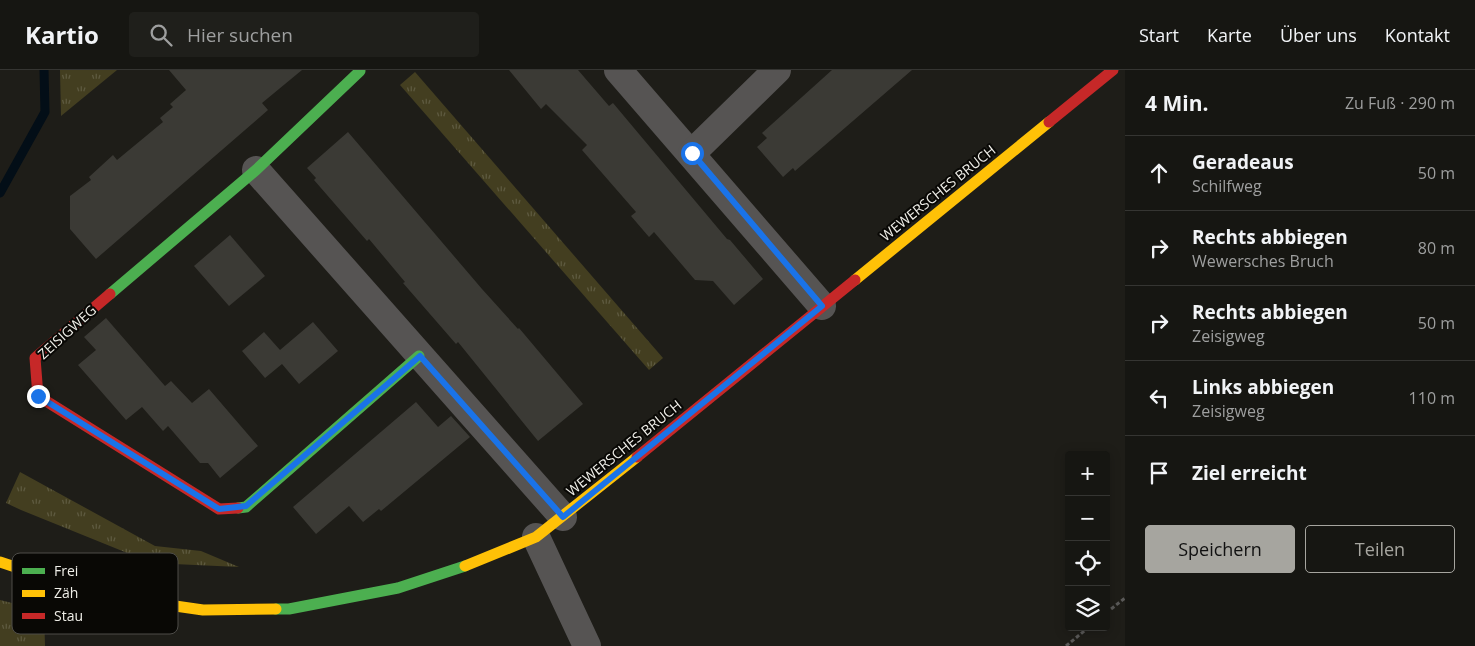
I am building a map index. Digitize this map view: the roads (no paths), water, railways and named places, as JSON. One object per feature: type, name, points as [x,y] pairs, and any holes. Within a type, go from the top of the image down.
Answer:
[{"type":"street","points":[[618,70],[692,153],[822,306]]},
{"type":"street","points":[[692,153],[777,70]]},
{"type":"street","name":"WEWERSCHES BRUCH","points":[[178,606],[203,610],[289,609],[398,588],[457,570],[536,537],[1112,70]]},
{"type":"street","name":"ZEISIGWEG","points":[[360,71],[256,170],[35,358],[38,396],[219,509],[246,506],[420,356]]},
{"type":"street","points":[[256,170],[563,517]]},
{"type":"street","points":[[536,537],[587,646]]},
{"type":"street","name":"WEWERSCHES BRUCH","points":[[0,562],[12,566]]},
{"type":"waterway","points":[[0,193],[45,112],[44,70]]}]
